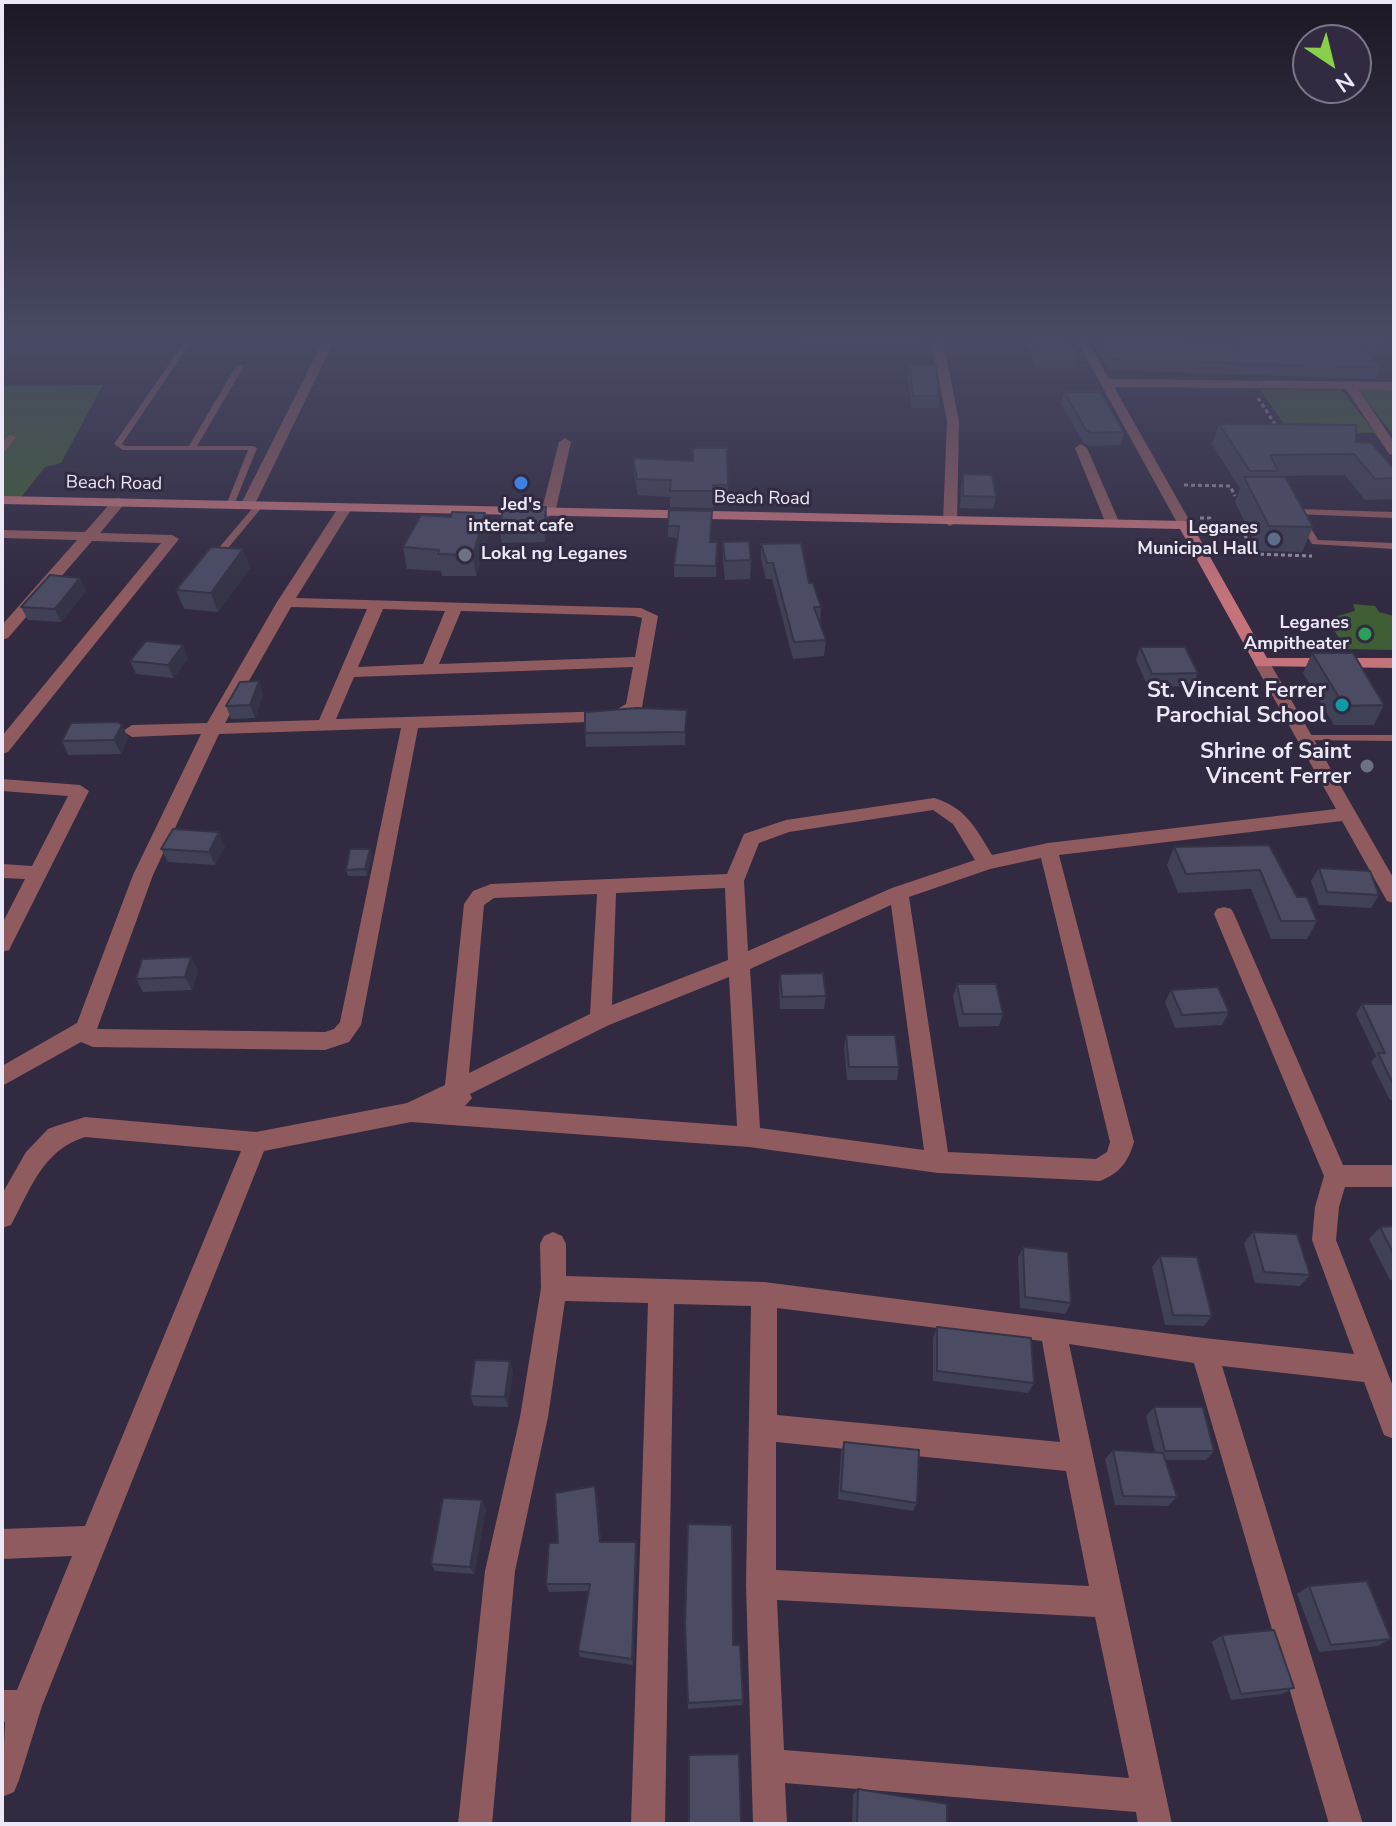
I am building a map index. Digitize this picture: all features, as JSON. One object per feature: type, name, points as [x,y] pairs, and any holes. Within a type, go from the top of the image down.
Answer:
[{"type":"main road","name":"Beach Road","points":[[2,500],[1185,525]]},
{"type":"main road","points":[[1185,525],[1262,663],[1394,663]]},
{"type":"street","points":[[254,505],[290,426]]},
{"type":"street","points":[[950,522],[953,426]]},
{"type":"street","points":[[1129,426],[1185,525]]},
{"type":"street","points":[[1377,426],[1394,451]]},
{"type":"street","points":[[548,513],[565,442]]},
{"type":"street","points":[[1081,448],[1113,524]]},
{"type":"street","points":[[2,635],[119,502]]},
{"type":"street","points":[[345,508],[285,602],[212,727],[152,854],[86,1029],[87,1035],[93,1038],[325,1041],[341,1036],[350,1025],[411,721]]},
{"type":"street","points":[[2,534],[172,539],[2,748]]},
{"type":"street","points":[[132,731],[617,716],[634,707],[650,616],[647,613],[285,602]]},
{"type":"street","points":[[325,726],[377,604]]},
{"type":"street","points":[[430,667],[455,606]]},
{"type":"street","points":[[347,672],[642,662]]},
{"type":"street","points":[[1262,663],[1394,896]]},
{"type":"street","points":[[2,785],[77,788],[80,791],[2,944]]},
{"type":"street","points":[[749,1137],[734,881],[751,839],[786,826],[934,804],[950,807],[959,816],[987,863]]},
{"type":"street","points":[[2,1217],[34,1159],[56,1136],[85,1127],[256,1142],[411,1112],[601,1019],[740,964],[899,893],[987,863],[1048,850],[1347,814]]},
{"type":"street","points":[[411,1112],[749,1137],[938,1162],[1100,1170],[1117,1158],[1122,1142],[1048,850]]},
{"type":"street","points":[[2,871],[39,873]]},
{"type":"street","points":[[471,1118],[456,1090],[474,904],[480,896],[491,891],[734,881]]},
{"type":"street","points":[[601,1019],[607,885]]},
{"type":"street","points":[[899,893],[938,1162]]},
{"type":"street","points":[[1224,914],[1336,1176],[1327,1207],[1324,1240],[1394,1425]]},
{"type":"street","points":[[2,1077],[86,1029]]},
{"type":"street","points":[[2,1780],[14,1706],[92,1540],[256,1142]]},
{"type":"street","points":[[1336,1176],[1394,1176]]},
{"type":"street","points":[[475,1824],[500,1571],[534,1417],[554,1288],[553,1244]]},
{"type":"street","points":[[554,1288],[764,1294],[1053,1329],[1204,1351],[1372,1369]]},
{"type":"street","points":[[648,1824],[661,1292]]},
{"type":"street","points":[[764,1294],[761,1584],[770,1824]]},
{"type":"street","points":[[770,1765],[1152,1810],[1077,1458],[1053,1329]]},
{"type":"street","points":[[1204,1351],[1346,1824]]},
{"type":"street","points":[[761,1427],[1077,1458]]},
{"type":"street","points":[[2,1544],[92,1540]]},
{"type":"street","points":[[761,1584],[1108,1602]]},
{"type":"lane","points":[[130,426],[118,444],[123,448],[253,448],[231,503]]},
{"type":"lane","points":[[192,448],[205,426]]},
{"type":"lane","points":[[2,449],[12,437]]},
{"type":"lane","points":[[211,563],[254,505]]},
{"type":"lane","points":[[1394,515],[1295,508],[1315,542],[1394,546]]},
{"type":"lane","points":[[1305,738],[1394,738]]},
{"type":"path","points":[[1275,426],[1281,435]]},
{"type":"path","points":[[1162,485],[1230,486],[1235,496]]},
{"type":"path","points":[[1210,518],[1216,533],[1244,533],[1253,554],[1322,556]]},
{"type":"green space","points":[[2,426],[81,426],[61,463],[45,467],[19,500],[2,499]]},
{"type":"green space","points":[[1285,426],[1370,426],[1375,433],[1289,432]]},
{"type":"green space","name":"Leganes Ampitheater","points":[[1353,604],[1375,606],[1379,612],[1394,616],[1394,650],[1346,649],[1327,619],[1355,611]]},
{"type":"building","points":[[1084,426],[1121,426],[1124,432],[1092,433]]},
{"type":"building","points":[[1220,426],[1356,426],[1356,442],[1371,443],[1394,469],[1394,478],[1375,479],[1354,454],[1270,455],[1278,471],[1250,471]]},
{"type":"building","points":[[693,448],[727,448],[728,485],[713,485],[713,491],[670,491],[671,480],[637,479],[633,458],[693,461]]},
{"type":"building","points":[[963,474],[992,475],[996,497],[963,496]]},
{"type":"building","points":[[1244,477],[1285,477],[1313,527],[1269,526]]},
{"type":"building","points":[[546,507],[544,530],[500,531],[503,508]]},
{"type":"building","points":[[669,510],[712,511],[710,542],[717,542],[716,566],[674,565],[679,526],[668,526]]},
{"type":"building","points":[[452,512],[485,513],[473,555],[438,554],[439,550],[403,547],[421,515],[451,517]]},
{"type":"building","points":[[749,541],[751,560],[725,561],[723,542]]},
{"type":"building","points":[[801,543],[809,583],[813,583],[821,607],[814,607],[826,640],[794,642],[773,563],[767,563],[761,544]]},
{"type":"building","points":[[211,547],[243,549],[211,593],[176,590]]},
{"type":"building","points":[[50,575],[80,578],[55,609],[21,607]]},
{"type":"building","points":[[146,641],[183,645],[168,665],[130,661]]},
{"type":"building","points":[[1140,647],[1185,647],[1198,673],[1152,674]]},
{"type":"building","points":[[1312,653],[1353,653],[1384,705],[1344,706]]},
{"type":"building","points":[[259,681],[250,705],[226,706],[240,682]]},
{"type":"building","points":[[637,708],[687,710],[685,732],[585,733],[585,712]]},
{"type":"building","points":[[118,722],[122,725],[114,740],[62,741],[71,723]]},
{"type":"building","points":[[173,829],[219,832],[209,852],[161,849]]},
{"type":"building","points":[[1269,845],[1297,897],[1307,897],[1317,921],[1281,921],[1260,870],[1186,874],[1174,847]]},
{"type":"building","points":[[350,849],[370,849],[365,869],[346,870]]},
{"type":"building","points":[[1319,868],[1370,871],[1379,895],[1327,892]]},
{"type":"building","points":[[191,957],[185,977],[136,979],[142,959]]},
{"type":"building","points":[[823,973],[826,996],[782,997],[780,974]]},
{"type":"building","points":[[957,984],[996,984],[1003,1014],[963,1014]]},
{"type":"building","points":[[1218,987],[1229,1012],[1182,1015],[1171,990]]},
{"type":"building","points":[[1362,1004],[1394,1004],[1394,1086],[1378,1053],[1385,1053]]},
{"type":"building","points":[[846,1035],[895,1035],[899,1067],[849,1067]]},
{"type":"building","points":[[1394,1226],[1394,1255],[1380,1227]]},
{"type":"building","points":[[1253,1232],[1297,1234],[1310,1275],[1264,1272]]},
{"type":"building","points":[[1023,1247],[1068,1252],[1071,1303],[1025,1297]]},
{"type":"building","points":[[1160,1256],[1197,1257],[1212,1316],[1173,1315]]},
{"type":"building","points":[[937,1327],[1031,1338],[1034,1383],[937,1371]]},
{"type":"building","points":[[475,1360],[510,1361],[505,1397],[470,1396]]},
{"type":"building","points":[[1154,1407],[1203,1407],[1214,1451],[1165,1451]]},
{"type":"building","points":[[844,1442],[919,1450],[917,1503],[841,1491]]},
{"type":"building","points":[[1113,1450],[1163,1453],[1177,1497],[1123,1496]]},
{"type":"building","points":[[595,1486],[600,1542],[636,1542],[632,1659],[578,1651],[590,1584],[546,1584],[549,1543],[558,1543],[555,1493]]},
{"type":"building","points":[[443,1498],[482,1500],[470,1567],[431,1564]]},
{"type":"building","points":[[688,1524],[732,1525],[733,1645],[740,1645],[743,1700],[688,1703],[685,1624]]},
{"type":"building","points":[[1367,1581],[1391,1639],[1331,1645],[1309,1586]]},
{"type":"building","points":[[1274,1630],[1294,1688],[1241,1694],[1222,1635]]},
{"type":"building","points":[[739,1754],[741,1824],[689,1824],[689,1755]]},
{"type":"building","points":[[858,1789],[947,1804],[947,1824],[857,1824]]},
{"type":"place","name":"Jed's internat cafe","points":[[521,483]]},
{"type":"place","name":"Leganes Municipal Hall","points":[[1274,539]]},
{"type":"place","name":"Lokal ng Leganes","points":[[465,555]]},
{"type":"place","name":"Leganes Ampitheater","points":[[1365,634]]},
{"type":"place","name":"St. Vincent Ferrer Parochial School","points":[[1342,705]]},
{"type":"place","name":"Shrine of Saint Vincent Ferrer","points":[[1367,766]]}]
